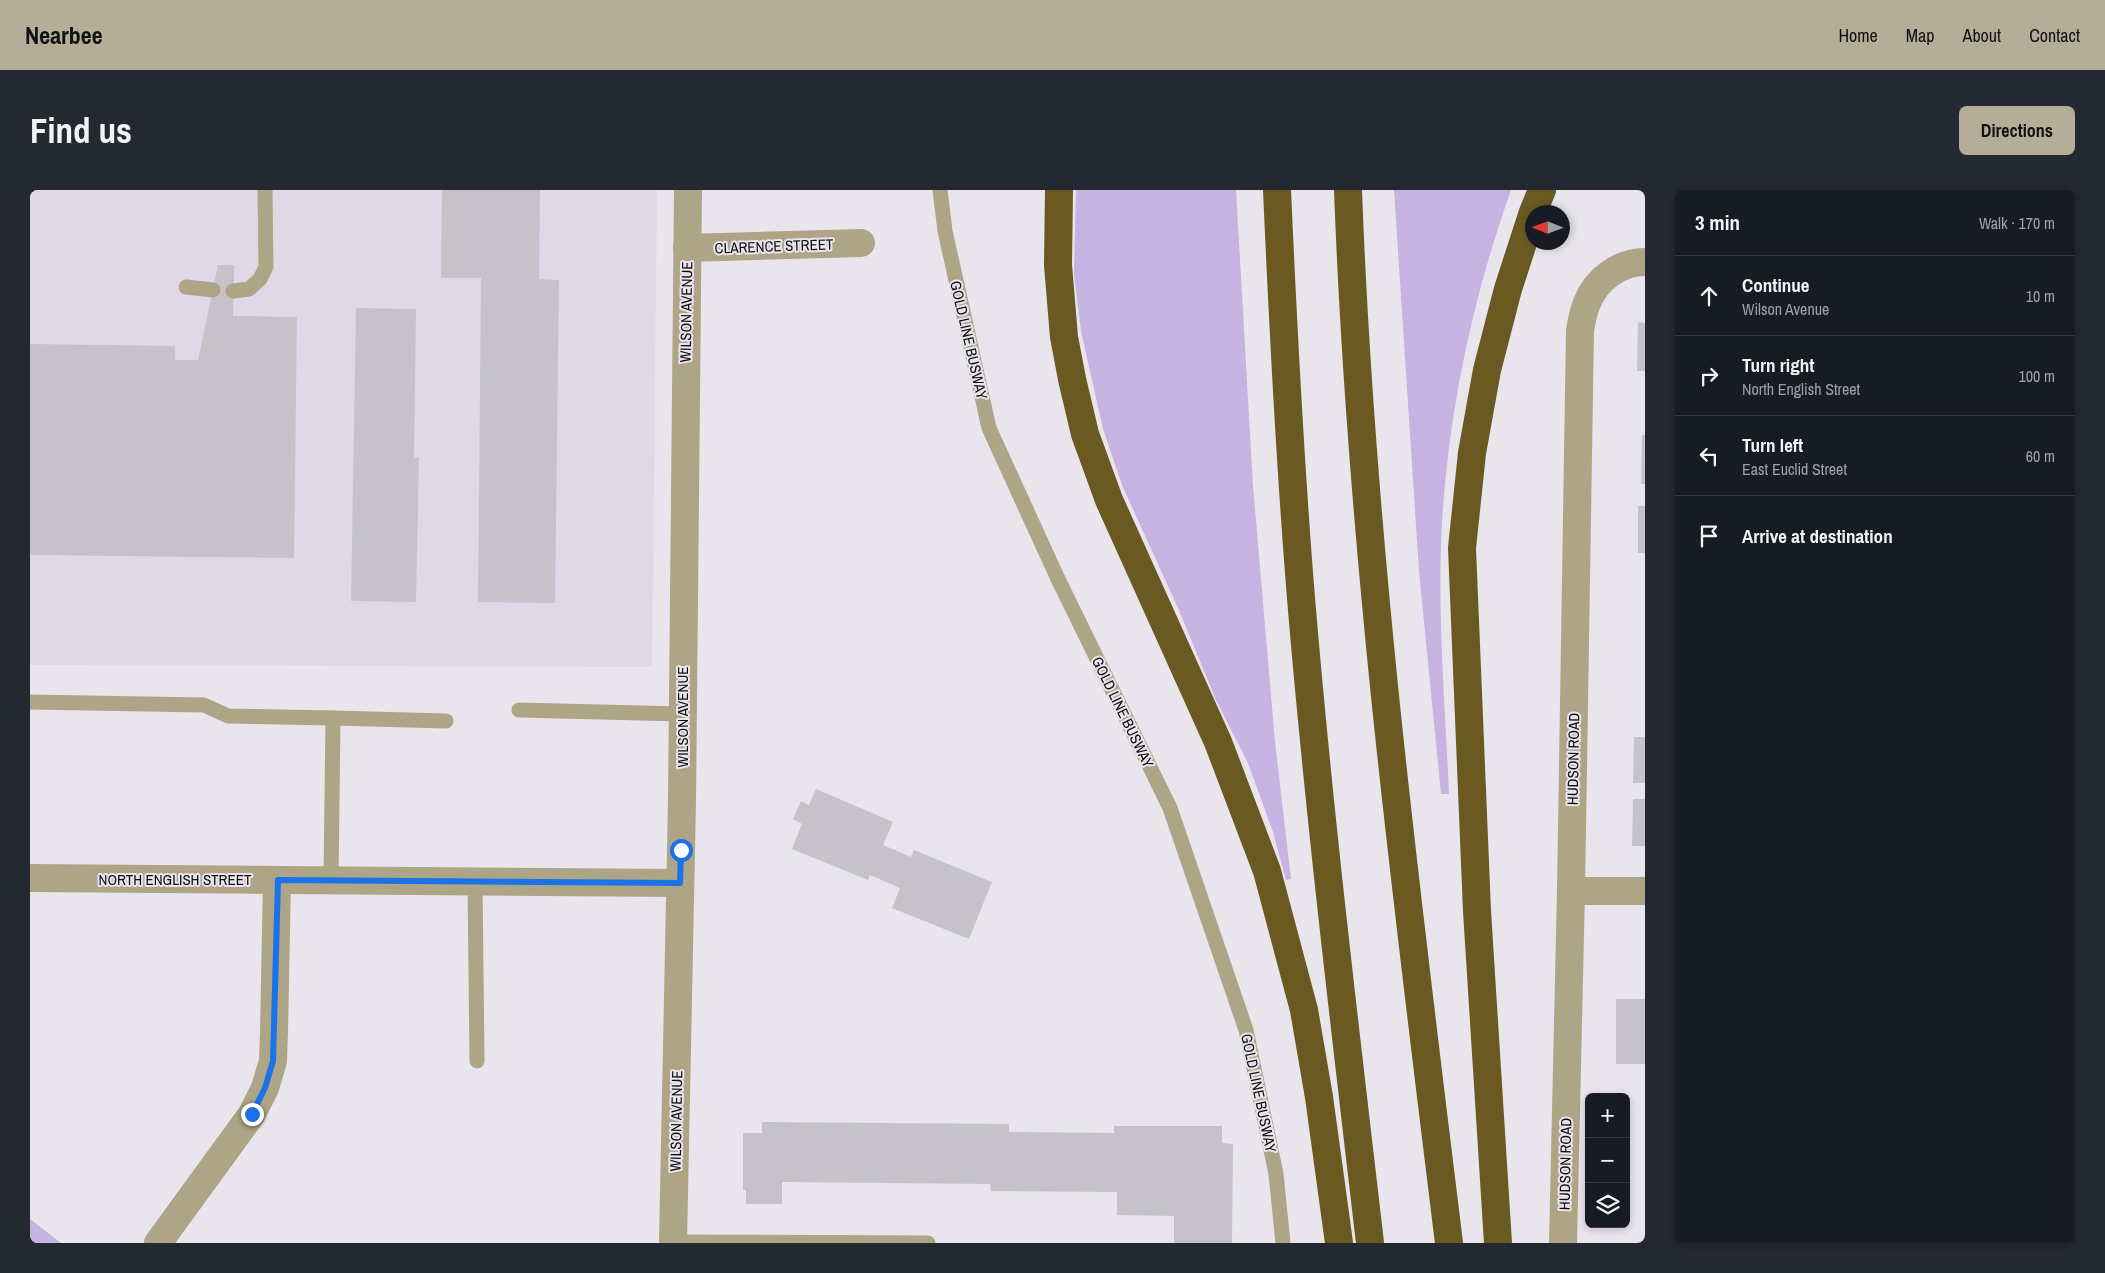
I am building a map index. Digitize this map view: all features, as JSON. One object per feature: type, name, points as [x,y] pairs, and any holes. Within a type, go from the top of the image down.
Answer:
[{"type":"highway","points":[[1059,190],[1058,265],[1064,337],[1085,434],[1109,500],[1218,742],[1267,871],[1304,1010],[1319,1097],[1338,1243]]},
{"type":"highway","points":[[1277,190],[1281,296],[1301,597],[1332,914],[1370,1243]]},
{"type":"highway","points":[[1348,190],[1352,294],[1362,435],[1391,765],[1449,1243]]},
{"type":"highway","points":[[1536,205],[1542,190]]},
{"type":"highway","points":[[1498,1243],[1478,921],[1462,548],[1472,453],[1487,370],[1508,289],[1525,238]]},
{"type":"street","name":"WILSON AVENUE","points":[[674,1243],[688,190]]},
{"type":"street","name":"CLARENCE STREET","points":[[687,248],[861,243]]},
{"type":"street","name":"HUDSON ROAD","points":[[1563,1243],[1580,330],[1587,302],[1601,280],[1620,266],[1645,262]]},
{"type":"street","name":"NORTH ENGLISH STREET","points":[[30,878],[680,883]]},
{"type":"street","points":[[158,1243],[252,1114],[265,1088],[273,1061],[278,880]]},
{"type":"street","points":[[1571,891],[1645,892]]},
{"type":"lane","points":[[233,291],[249,289],[260,279],[266,267],[265,190]]},
{"type":"lane","name":"GOLD LINE BUSWAY","points":[[940,190],[945,231],[989,428],[1058,579],[1170,808],[1246,1030],[1276,1174],[1283,1243]]},
{"type":"lane","points":[[186,287],[213,290]]},
{"type":"lane","points":[[30,702],[204,706],[228,716],[446,721]]},
{"type":"lane","points":[[519,710],[682,714]]},
{"type":"lane","points":[[331,880],[333,718]]},
{"type":"lane","points":[[475,882],[477,1061]]},
{"type":"lane","points":[[674,1243],[928,1243]]},
{"type":"shaded area","points":[[30,190],[657,190],[652,667],[30,665]]},
{"type":"shaded area","points":[[1076,190],[1236,190],[1253,486],[1275,742],[1291,879],[1286,880],[1273,832],[1248,763],[1216,700],[1178,608],[1122,485],[1103,429],[1081,331],[1074,274]]},
{"type":"shaded area","points":[[1394,190],[1511,190],[1497,230],[1474,312],[1457,395],[1445,479],[1440,590],[1449,794],[1441,794],[1419,571]]},
{"type":"shaded area","points":[[30,1219],[61,1243],[30,1243]]},
{"type":"building","points":[[442,190],[540,190],[539,279],[559,280],[555,603],[478,602],[481,278],[441,278]]},
{"type":"building","points":[[218,265],[234,265],[233,316],[297,317],[294,558],[30,555],[30,344],[175,346],[175,360],[198,360]]},
{"type":"building","points":[[356,308],[416,309],[414,458],[419,458],[416,602],[351,601]]},
{"type":"building","points":[[1638,322],[1645,323],[1645,371],[1637,371]]},
{"type":"building","points":[[1642,435],[1645,435],[1645,484],[1641,484]]},
{"type":"building","points":[[1638,506],[1645,506],[1645,553],[1638,553]]},
{"type":"building","points":[[1634,737],[1645,737],[1645,783],[1633,783]]},
{"type":"building","points":[[816,789],[893,822],[883,845],[911,857],[914,850],[992,882],[969,939],[892,908],[900,888],[870,875],[868,880],[792,849],[802,824],[793,819],[801,801],[809,805]]},
{"type":"building","points":[[1633,799],[1645,799],[1645,846],[1632,846]]},
{"type":"building","points":[[1616,999],[1645,999],[1645,1064],[1616,1064]]},
{"type":"building","points":[[762,1122],[1009,1124],[1009,1132],[1114,1133],[1114,1126],[1222,1126],[1222,1143],[1233,1144],[1232,1243],[1174,1243],[1174,1216],[1117,1215],[1117,1192],[991,1191],[990,1184],[782,1182],[782,1204],[746,1204],[746,1190],[743,1190],[743,1133],[762,1133]]},
{"type":"route","points":[[252,1114],[265,1088],[273,1061],[278,880],[680,883],[681,850]]}]
